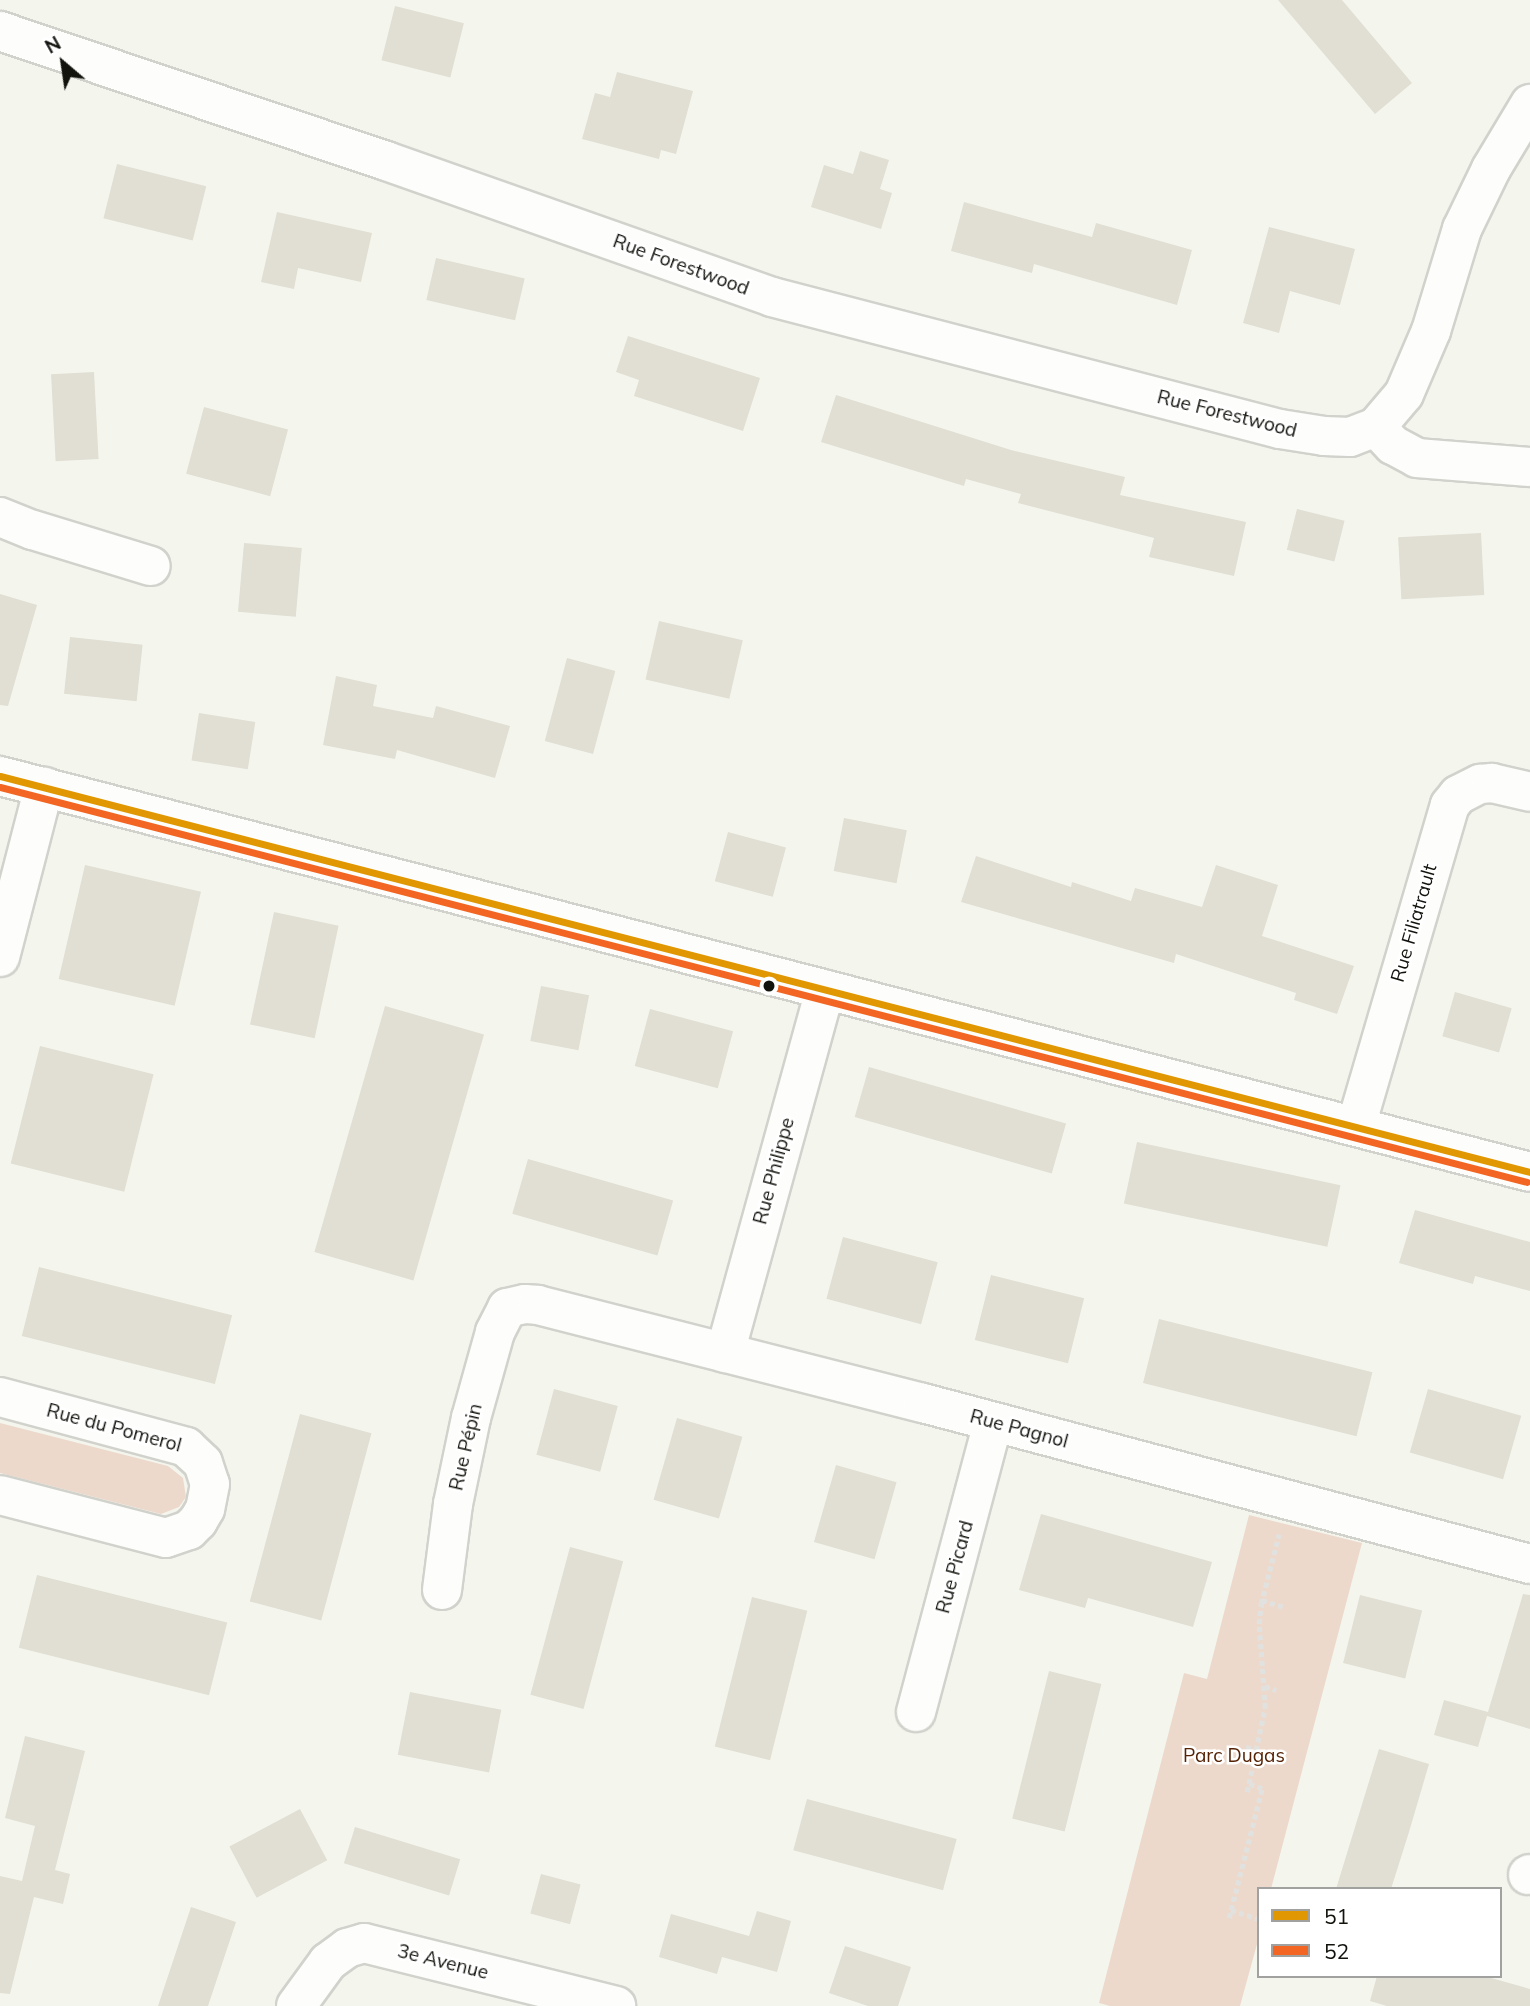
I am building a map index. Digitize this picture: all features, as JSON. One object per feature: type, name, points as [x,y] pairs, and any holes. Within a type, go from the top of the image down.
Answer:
[{"type":"street","name":"Rue Forestwood","points":[[0,31],[399,165],[772,297],[1280,429],[1350,437],[1376,427]]},
{"type":"street","points":[[1530,104],[1491,169],[1462,229],[1431,331],[1411,382],[1395,407],[1376,427],[1393,445],[1417,458],[1530,467]]},
{"type":"street","points":[[0,517],[33,530],[152,566]]},
{"type":"street","points":[[0,776],[1530,1172]]},
{"type":"street","name":"Rue Filiatrault","points":[[1356,1126],[1450,805],[1458,795],[1480,784],[1492,783],[1530,792]]},
{"type":"street","points":[[0,957],[44,787]]},
{"type":"street","name":"Rue Philippe","points":[[725,1353],[825,990]]},
{"type":"street","name":"Rue Pagnol","points":[[507,1308],[538,1305],[1530,1564]]},
{"type":"street","name":"Rue Pépin","points":[[442,1590],[450,1515],[471,1418],[498,1325],[507,1308]]},
{"type":"street","name":"Rue du Pomerol","points":[[0,1397],[186,1447],[203,1463],[210,1484],[205,1509],[198,1521],[189,1530],[166,1538],[0,1495]]},
{"type":"street","name":"Rue Picard","points":[[916,1712],[993,1422]]},
{"type":"street","name":"3e Avenue","points":[[296,2006],[328,1962],[347,1948],[364,1943],[616,2006]]},
{"type":"path","points":[[1247,1791],[1265,1708],[1259,1624],[1262,1600],[1282,1523]]},
{"type":"path","points":[[1262,1600],[1283,1607]]},
{"type":"path","points":[[1265,1686],[1276,1690]]},
{"type":"path","points":[[1246,1747],[1256,1750]]},
{"type":"path","points":[[1228,1918],[1262,1789],[1249,1784]]},
{"type":"path","points":[[1231,1910],[1257,1918]]},
{"type":"green space","points":[[0,1423],[168,1466],[183,1478],[186,1497],[179,1507],[161,1514],[0,1473]]},
{"type":"green space","name":"Parc Dugas","points":[[1249,1515],[1362,1543],[1272,1887],[1257,1887],[1257,1944],[1240,2006],[1110,2006],[1099,2003],[1184,1673],[1207,1679]]},
{"type":"building","points":[[1278,0],[1342,0],[1412,83],[1375,114]]},
{"type":"building","points":[[395,6],[464,23],[450,78],[381,60]]},
{"type":"building","points":[[617,72],[693,91],[676,154],[661,150],[659,159],[582,139],[595,93],[610,97]]},
{"type":"building","points":[[860,151],[889,160],[880,189],[892,193],[881,229],[811,207],[824,165],[853,174]]},
{"type":"building","points":[[117,164],[206,186],[193,241],[103,218]]},
{"type":"building","points":[[964,202],[1092,237],[1096,223],[1192,250],[1177,305],[1034,264],[1032,273],[951,251]]},
{"type":"building","points":[[277,212],[372,233],[361,282],[298,268],[294,289],[261,282]]},
{"type":"building","points":[[1269,227],[1355,249],[1340,305],[1290,291],[1279,333],[1243,323]]},
{"type":"building","points":[[436,258],[525,278],[515,320],[426,300]]},
{"type":"building","points":[[628,336],[760,378],[743,431],[634,396],[639,380],[616,372]]},
{"type":"building","points":[[94,372],[99,459],[56,461],[51,374]]},
{"type":"building","points":[[836,395],[1011,450],[1125,477],[1120,495],[1246,522],[1234,576],[1149,557],[1154,538],[1018,503],[1021,494],[966,479],[964,486],[821,442]]},
{"type":"building","points":[[204,407],[288,430],[270,496],[186,474]]},
{"type":"building","points":[[1297,509],[1345,521],[1334,562],[1287,550]]},
{"type":"building","points":[[1481,533],[1484,595],[1401,599],[1398,537]]},
{"type":"building","points":[[244,543],[302,548],[296,617],[238,612]]},
{"type":"building","points":[[0,594],[37,605],[8,706],[0,705]]},
{"type":"building","points":[[659,621],[743,640],[729,699],[646,679]]},
{"type":"building","points":[[70,637],[143,645],[137,701],[64,694]]},
{"type":"building","points":[[567,658],[615,671],[593,754],[545,741]]},
{"type":"building","points":[[336,676],[377,685],[373,706],[433,718],[436,706],[510,726],[495,778],[397,750],[395,759],[323,745]]},
{"type":"building","points":[[199,713],[255,722],[248,769],[191,760]]},
{"type":"building","points":[[844,818],[907,830],[897,883],[834,871]]},
{"type":"building","points":[[728,832],[786,848],[773,897],[715,881]]},
{"type":"building","points":[[976,856],[1071,887],[1072,882],[1131,901],[1135,888],[1202,907],[1216,865],[1278,885],[1262,936],[1354,966],[1337,1014],[1294,1000],[1296,993],[1176,954],[1174,963],[961,902]]},
{"type":"building","points":[[85,865],[201,892],[175,1006],[59,979]]},
{"type":"building","points":[[274,912],[339,926],[315,1038],[250,1024]]},
{"type":"building","points":[[541,986],[589,995],[578,1050],[530,1041]]},
{"type":"building","points":[[1455,992],[1512,1008],[1499,1052],[1442,1036]]},
{"type":"building","points":[[385,1006],[484,1034],[413,1280],[314,1252]]},
{"type":"building","points":[[650,1009],[733,1031],[718,1088],[635,1066]]},
{"type":"building","points":[[40,1046],[154,1074],[124,1192],[11,1163]]},
{"type":"building","points":[[869,1067],[1066,1124],[1052,1173],[855,1117]]},
{"type":"building","points":[[1137,1142],[1340,1185],[1327,1247],[1124,1204]]},
{"type":"building","points":[[528,1159],[673,1201],[657,1255],[512,1214]]},
{"type":"building","points":[[1415,1210],[1530,1242],[1530,1291],[1475,1276],[1473,1284],[1399,1263]]},
{"type":"building","points":[[843,1237],[938,1262],[921,1324],[826,1299]]},
{"type":"building","points":[[39,1267],[232,1315],[215,1384],[22,1336]]},
{"type":"building","points":[[991,1275],[1084,1298],[1068,1363],[975,1340]]},
{"type":"building","points":[[1159,1319],[1372,1372],[1356,1436],[1143,1383]]},
{"type":"building","points":[[554,1389],[618,1406],[600,1472],[536,1455]]},
{"type":"building","points":[[1428,1389],[1521,1416],[1503,1479],[1410,1452]]},
{"type":"building","points":[[300,1414],[371,1433],[321,1621],[250,1601]]},
{"type":"building","points":[[677,1418],[742,1437],[719,1518],[654,1500]]},
{"type":"building","points":[[836,1465],[897,1482],[875,1559],[814,1542]]},
{"type":"building","points":[[1041,1514],[1212,1562],[1193,1627],[1088,1598],[1085,1608],[1019,1590]]},
{"type":"building","points":[[570,1547],[623,1561],[584,1709],[530,1695]]},
{"type":"building","points":[[37,1575],[227,1622],[209,1695],[19,1648]]},
{"type":"building","points":[[1523,1594],[1530,1595],[1530,1729],[1487,1716],[1478,1747],[1434,1735],[1444,1700],[1488,1712]]},
{"type":"building","points":[[1360,1595],[1422,1610],[1405,1678],[1343,1663]]},
{"type":"building","points":[[752,1597],[807,1611],[770,1760],[715,1746]]},
{"type":"building","points":[[1049,1671],[1101,1684],[1065,1832],[1012,1818]]},
{"type":"building","points":[[410,1692],[501,1710],[489,1773],[398,1755]]},
{"type":"building","points":[[25,1736],[85,1751],[55,1870],[70,1874],[63,1904],[34,1897],[10,1994],[0,1993],[0,1876],[22,1881],[35,1826],[5,1818]]},
{"type":"building","points":[[1379,1749],[1429,1764],[1392,1887],[1337,1887]]},
{"type":"building","points":[[807,1799],[957,1839],[943,1890],[793,1850]]},
{"type":"building","points":[[300,1809],[327,1860],[257,1898],[229,1847]]},
{"type":"building","points":[[355,1827],[460,1859],[449,1896],[344,1863]]},
{"type":"building","points":[[541,1874],[581,1885],[570,1924],[530,1914]]},
{"type":"building","points":[[191,1907],[236,1922],[208,2006],[158,2006]]},
{"type":"building","points":[[757,1911],[791,1921],[777,1972],[722,1957],[717,1974],[659,1957],[671,1914],[749,1936]]},
{"type":"building","points":[[845,1946],[911,1967],[898,2006],[868,2006],[829,1993]]},
{"type":"building","points":[[1376,1978],[1491,1978],[1530,1989],[1530,2006],[1387,2006],[1370,2001]]},
{"type":"transit line","name":"51","points":[[0,776],[1530,1172]]},
{"type":"transit line","name":"52","points":[[0,787],[1527,1182]]}]
